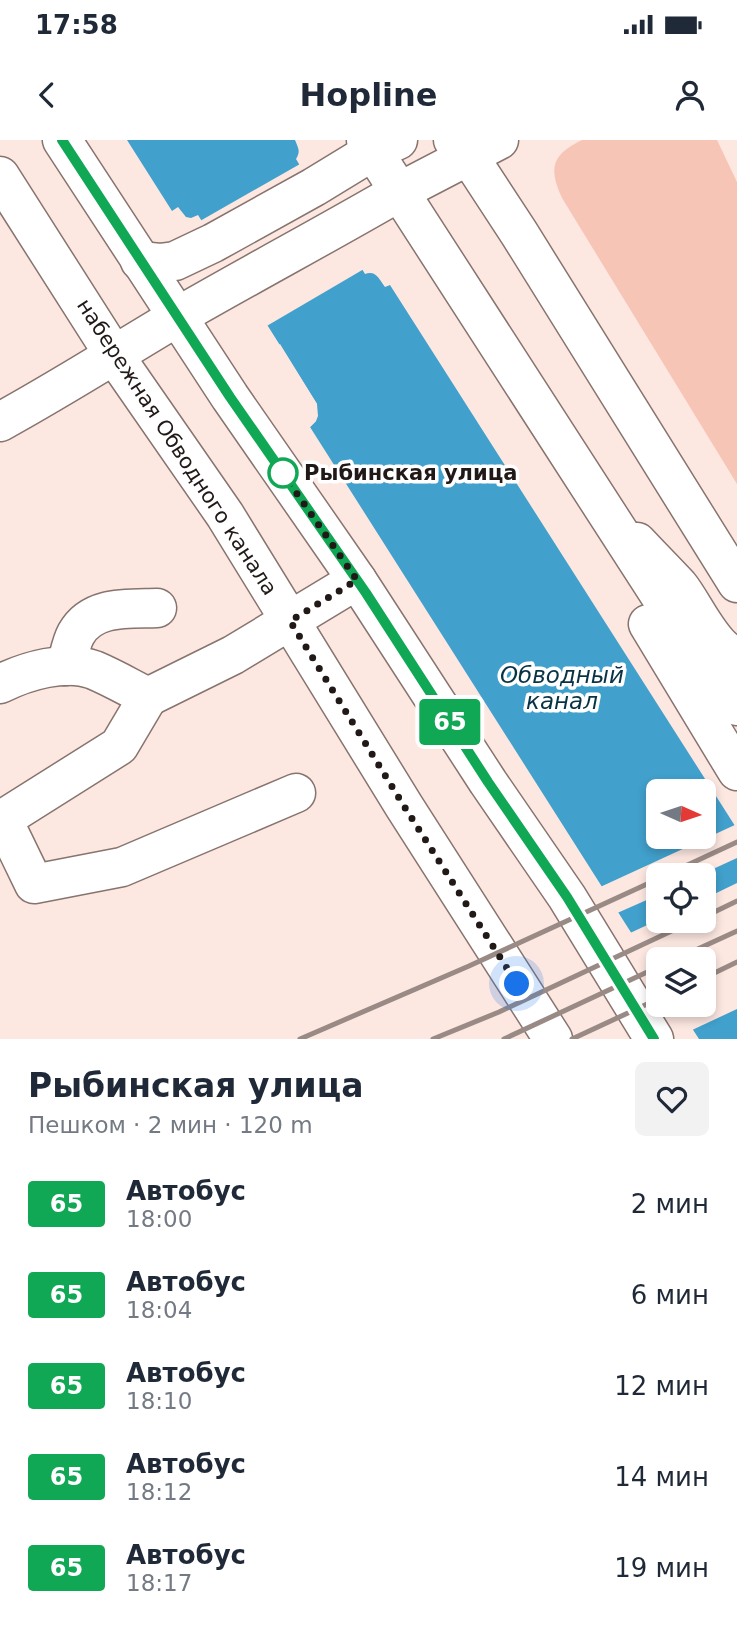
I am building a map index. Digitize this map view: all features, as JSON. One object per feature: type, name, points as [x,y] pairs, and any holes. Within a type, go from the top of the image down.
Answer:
[{"type":"main road","points":[[62,140],[230,397],[357,580],[488,782],[567,897],[654,1039]]},
{"type":"main road","points":[[140,261],[175,261],[213,243],[314,187],[379,144],[399,191],[697,653],[737,706]]},
{"type":"main road","points":[[0,422],[237,282],[339,227],[473,145],[519,233],[737,583]]},
{"type":"main road","name":"набережная Обводного канала","points":[[0,176],[114,355],[225,516],[404,806],[554,1039]]},
{"type":"main road","points":[[599,503],[681,588],[715,640],[737,656]]},
{"type":"main road","points":[[599,503],[640,612],[737,771]]},
{"type":"main road","points":[[296,793],[122,867],[34,884],[1,821],[119,746],[148,697],[233,655],[357,580]]},
{"type":"main road","points":[[66,666],[77,634],[91,618],[113,609],[156,608]]},
{"type":"main road","points":[[3,675],[66,666],[92,669],[148,697]]},
{"type":"shaded area","points":[[582,140],[717,140],[737,182],[737,484],[562,198],[555,178],[556,163],[564,151]]},
{"type":"water","name":"Обводный канал","points":[[127,140],[295,140],[299,152],[296,159],[365,274],[375,274],[385,287],[390,285],[705,779],[646,779],[646,849],[716,849],[716,796],[737,829],[737,1039],[699,1039],[685,1017],[716,1017],[716,947],[646,947],[646,956],[310,427],[316,421],[317,404],[198,215],[186,217],[178,207],[172,211]]},
{"type":"pier","points":[[300,164],[364,269],[265,327],[200,221]]},
{"type":"pier","points":[[280,344],[317,404],[318,416],[310,427],[308,424],[315,415],[314,405],[277,346]]},
{"type":"pier","points":[[737,824],[737,858],[716,868],[716,863],[652,863],[683,849],[716,849],[716,834]]},
{"type":"pier","points":[[646,866],[646,900],[615,914],[598,888]]},
{"type":"pier","points":[[737,883],[737,1009],[690,1031],[681,1017],[716,1017],[716,947],[646,947],[646,961],[628,934],[646,926],[646,933],[716,933],[716,893]]},
{"type":"railway","points":[[692,863],[737,842]]},
{"type":"railway","points":[[300,1039],[469,966],[646,885]]},
{"type":"railway","points":[[716,911],[737,901]]},
{"type":"railway","points":[[702,947],[737,931]]},
{"type":"railway","points":[[433,1039],[499,1012],[667,933]]},
{"type":"railway","points":[[716,972],[737,962]]},
{"type":"railway","points":[[504,1039],[646,973]]},
{"type":"railway","points":[[572,1039],[646,1005]]},
{"type":"bus line","name":"65","points":[[62,140],[230,397],[366,593],[488,782],[567,897],[654,1039]]},
{"type":"place","name":"Рыбинская улица","points":[[283,473]]},
{"type":"route","points":[[283,473],[279,468],[357,580],[290,621],[517,984]]}]
